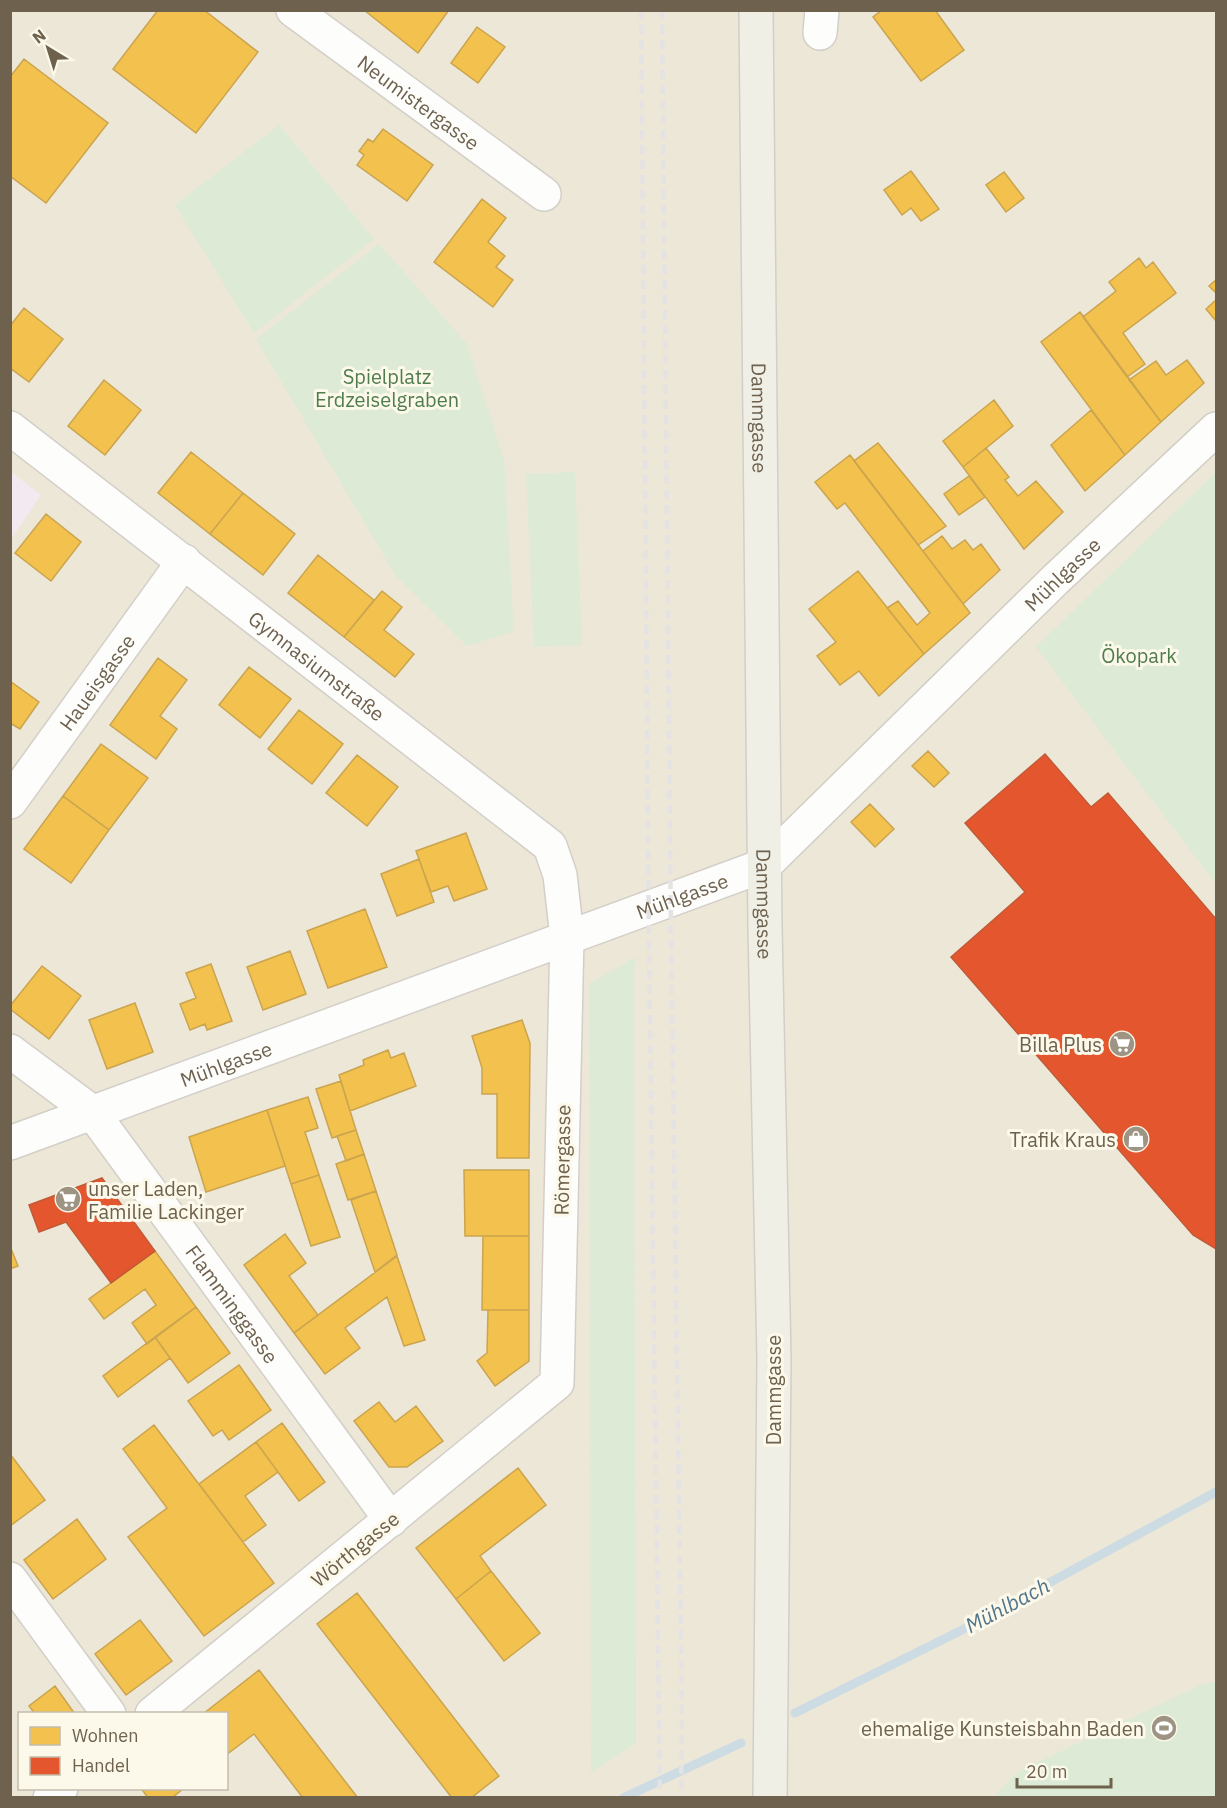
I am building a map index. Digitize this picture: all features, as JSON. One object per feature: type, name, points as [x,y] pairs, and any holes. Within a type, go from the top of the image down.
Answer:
[{"type":"main road","name":"Dammgasse","points":[[756,10],[765,865],[774,1359],[770,1797]]},
{"type":"street","name":"Neumistergasse","points":[[293,10],[544,194]]},
{"type":"street","name":"Gymnasiumstraße","points":[[10,428],[550,846],[560,875],[567,937]]},
{"type":"street","name":"Mühlgasse","points":[[10,1143],[765,865],[1056,579],[1216,429]]},
{"type":"street","name":"Haueisgasse","points":[[10,802],[184,561]]},
{"type":"street","name":"Römergasse","points":[[557,1383],[567,937]]},
{"type":"street","name":"Flamminggasse","points":[[10,1051],[92,1112],[391,1520]]},
{"type":"street","name":"Wörthgasse","points":[[153,1712],[557,1383]]},
{"type":"street","points":[[10,1579],[109,1712]]},
{"type":"shaded area","points":[[11,11],[1216,11],[1216,1797],[11,1798]]},
{"type":"shaded area","points":[[11,472],[41,495],[11,539]]},
{"type":"green space","points":[[279,125],[374,239],[254,333],[175,205]]},
{"type":"green space","name":"Spielplatz Erdzeiselgraben","points":[[379,244],[467,344],[504,460],[514,631],[467,646],[396,576],[256,339]]},
{"type":"green space","points":[[575,472],[582,645],[534,647],[526,474]]},
{"type":"green space","name":"Ökopark","points":[[1216,472],[1216,884],[1036,647]]},
{"type":"green space","points":[[636,957],[634,972],[636,1743],[591,1773],[589,984]]},
{"type":"green space","name":"ehemalige Kunsteisbahn Baden","points":[[1216,1682],[1216,1797],[997,1797],[997,1793],[1019,1771],[1203,1684]]},
{"type":"building: Wohnen","points":[[158,10],[204,10],[258,52],[196,133],[113,69]]},
{"type":"building: Wohnen","points":[[364,10],[449,10],[418,53]]},
{"type":"building: Wohnen","points":[[882,10],[935,10],[964,50],[921,81],[873,17]]},
{"type":"building: Wohnen","points":[[477,27],[505,47],[478,83],[451,63]]},
{"type":"building: Wohnen","points":[[24,59],[108,123],[46,203],[10,176],[10,77]]},
{"type":"building: Wohnen","points":[[383,129],[433,165],[407,201],[357,165],[364,155],[359,151],[368,139],[373,142]]},
{"type":"building: Wohnen","points":[[911,171],[939,209],[921,221],[911,208],[902,215],[884,190]]},
{"type":"building: Wohnen","points":[[1004,172],[1024,198],[1006,212],[986,185]]},
{"type":"building: Wohnen","points":[[482,199],[506,218],[488,242],[505,256],[496,267],[513,280],[493,307],[434,262]]},
{"type":"building: Wohnen","points":[[1139,258],[1146,268],[1153,262],[1176,293],[1123,333],[1145,364],[1127,377],[1083,317],[1116,291],[1109,282]]},
{"type":"building: Wohnen","points":[[1216,280],[1216,293],[1209,286]]},
{"type":"building: Wohnen","points":[[1216,300],[1216,321],[1206,309]]},
{"type":"building: Wohnen","points":[[24,308],[63,339],[29,382],[10,368],[10,326]]},
{"type":"building: Wohnen","points":[[1080,312],[1161,422],[1125,455],[1041,342]]},
{"type":"building: Wohnen","points":[[1187,360],[1204,383],[1161,422],[1129,380],[1156,361],[1166,375]]},
{"type":"building: Wohnen","points":[[104,380],[141,410],[105,455],[68,426]]},
{"type":"building: Wohnen","points":[[994,400],[1013,426],[963,467],[943,441]]},
{"type":"building: Wohnen","points":[[1091,410],[1125,455],[1085,491],[1051,445]]},
{"type":"building: Wohnen","points":[[878,443],[946,526],[918,545],[854,461]]},
{"type":"building: Wohnen","points":[[986,448],[1009,477],[1005,480],[1018,496],[1036,481],[1063,512],[1024,549],[963,467]]},
{"type":"building: Wohnen","points":[[191,452],[243,493],[210,534],[158,493]]},
{"type":"building: Wohnen","points":[[850,455],[970,613],[924,654],[887,608],[898,601],[917,625],[930,613],[845,503],[837,509],[815,482]]},
{"type":"building: Wohnen","points":[[969,476],[985,497],[959,515],[944,494]]},
{"type":"building: Wohnen","points":[[243,493],[295,534],[263,575],[210,534]]},
{"type":"building: Wohnen","points":[[46,514],[81,542],[51,581],[15,553]]},
{"type":"building: Wohnen","points":[[942,536],[952,549],[965,540],[973,550],[981,544],[1000,570],[963,604],[923,551]]},
{"type":"building: Wohnen","points":[[318,555],[374,600],[344,637],[288,593]]},
{"type":"building: Wohnen","points":[[858,571],[924,654],[879,696],[859,671],[840,685],[817,656],[836,642],[809,609]]},
{"type":"building: Wohnen","points":[[382,591],[402,607],[384,630],[414,654],[395,677],[344,637]]},
{"type":"building: Wohnen","points":[[158,658],[187,680],[160,716],[177,729],[156,759],[110,725]]},
{"type":"building: Wohnen","points":[[249,667],[291,699],[260,738],[219,705]]},
{"type":"building: Wohnen","points":[[10,681],[39,702],[20,729],[10,723]]},
{"type":"building: Wohnen","points":[[299,710],[343,744],[312,784],[268,749]]},
{"type":"building: Wohnen","points":[[101,744],[148,778],[109,830],[63,796]]},
{"type":"building: Wohnen","points":[[928,751],[949,773],[934,787],[912,766]]},
{"type":"building: Wohnen","points":[[357,755],[398,787],[367,826],[326,793]]},
{"type":"building: Wohnen","points":[[63,796],[109,830],[71,883],[24,849]]},
{"type":"building: Wohnen","points":[[870,804],[894,829],[875,847],[851,822]]},
{"type":"building: Wohnen","points":[[466,833],[487,889],[454,901],[448,886],[431,892],[416,851]]},
{"type":"building: Wohnen","points":[[419,859],[434,902],[397,916],[381,874]]},
{"type":"building: Wohnen","points":[[365,909],[387,967],[328,988],[307,931]]},
{"type":"building: Wohnen","points":[[290,951],[306,994],[263,1010],[247,967]]},
{"type":"building: Wohnen","points":[[211,964],[232,1021],[207,1030],[205,1024],[190,1030],[180,1004],[196,998],[186,973]]},
{"type":"building: Wohnen","points":[[42,966],[81,996],[49,1039],[10,1009]]},
{"type":"building: Wohnen","points":[[135,1003],[153,1052],[107,1069],[89,1020]]},
{"type":"building: Wohnen","points":[[522,1020],[530,1043],[529,1158],[497,1158],[497,1094],[482,1094],[482,1068],[472,1036]]},
{"type":"building: Wohnen","points":[[388,1050],[391,1058],[404,1053],[416,1086],[350,1111],[339,1075],[364,1065],[363,1060]]},
{"type":"building: Wohnen","points":[[341,1081],[356,1130],[332,1138],[316,1089]]},
{"type":"building: Wohnen","points":[[308,1097],[318,1128],[305,1132],[319,1175],[291,1184],[267,1110]]},
{"type":"building: Wohnen","points":[[267,1110],[285,1166],[206,1192],[189,1137]]},
{"type":"building: Wohnen","points":[[356,1130],[364,1154],[346,1161],[337,1136]]},
{"type":"building: Wohnen","points":[[364,1154],[376,1191],[348,1200],[336,1164]]},
{"type":"building: Wohnen","points":[[464,1170],[529,1170],[529,1236],[465,1236]]},
{"type":"building: Wohnen","points":[[319,1175],[340,1237],[311,1246],[291,1184]]},
{"type":"building: Wohnen","points":[[376,1191],[397,1255],[375,1272],[351,1200]]},
{"type":"building: Wohnen","points":[[285,1234],[306,1263],[289,1276],[318,1315],[294,1333],[244,1265]]},
{"type":"building: Wohnen","points":[[483,1236],[529,1236],[529,1310],[482,1310]]},
{"type":"building: Wohnen","points":[[10,1246],[18,1266],[10,1269]]},
{"type":"building: Wohnen","points":[[155,1251],[196,1307],[147,1344],[132,1323],[156,1305],[145,1289],[104,1319],[89,1299]]},
{"type":"building: Wohnen","points":[[397,1256],[425,1340],[404,1346],[387,1297],[345,1328],[360,1348],[325,1374],[294,1333]]},
{"type":"building: Wohnen","points":[[196,1307],[230,1353],[188,1383],[155,1337]]},
{"type":"building: Wohnen","points":[[488,1310],[529,1310],[529,1361],[495,1386],[477,1361],[487,1353]]},
{"type":"building: Wohnen","points":[[155,1337],[170,1358],[118,1397],[103,1376]]},
{"type":"building: Wohnen","points":[[239,1365],[271,1410],[229,1440],[222,1430],[213,1436],[188,1401]]},
{"type":"building: Wohnen","points":[[379,1402],[395,1422],[416,1406],[443,1441],[407,1467],[389,1467],[354,1421]]},
{"type":"building: Wohnen","points":[[282,1423],[325,1482],[299,1501],[256,1442]]},
{"type":"building: Wohnen","points":[[154,1425],[274,1583],[204,1636],[128,1537],[167,1508],[123,1449]]},
{"type":"building: Wohnen","points":[[256,1442],[278,1472],[245,1496],[266,1525],[243,1542],[199,1484]]},
{"type":"building: Wohnen","points":[[10,1454],[45,1500],[10,1526]]},
{"type":"building: Wohnen","points":[[518,1468],[546,1505],[480,1556],[491,1571],[456,1599],[416,1548]]},
{"type":"building: Wohnen","points":[[77,1519],[106,1559],[53,1599],[24,1560]]},
{"type":"building: Wohnen","points":[[491,1571],[540,1633],[504,1661],[456,1599]]},
{"type":"building: Wohnen","points":[[357,1593],[499,1776],[471,1798],[452,1798],[317,1624]]},
{"type":"building: Wohnen","points":[[140,1620],[172,1661],[126,1695],[95,1654]]},
{"type":"building: Wohnen","points":[[259,1670],[358,1798],[303,1798],[254,1734],[228,1754],[228,1712],[206,1712]]},
{"type":"building: Wohnen","points":[[55,1686],[74,1712],[34,1712],[29,1706]]},
{"type":"building: Wohnen","points":[[142,1790],[182,1790],[172,1798],[148,1798]]},
{"type":"building: Handel","name":"Billa Plus","points":[[1045,754],[1091,807],[1108,793],[1216,919],[1216,1249],[1193,1235],[951,957],[1025,892],[965,823]]},
{"type":"building: Handel","points":[[102,1178],[155,1251],[111,1283],[66,1222],[39,1232],[29,1205]]},
{"type":"waterway","name":"Mühlbach","points":[[795,1713],[970,1626],[1216,1492]]},
{"type":"waterway","name":"Mühlbach","points":[[623,1798],[741,1743]]},
{"type":"railway","points":[[641,10],[649,946],[660,1798]]},
{"type":"railway","points":[[662,10],[671,937],[682,1717],[681,1798]]},
{"type":"place","name":"Billa Plus","points":[[1122,1044]]},
{"type":"place","name":"Trafik Kraus","points":[[1136,1139]]},
{"type":"place","name":"unser Laden, Familie Lackinger","points":[[68,1199]]},
{"type":"place","name":"ehemalige Kunsteisbahn Baden","points":[[1164,1728]]}]
